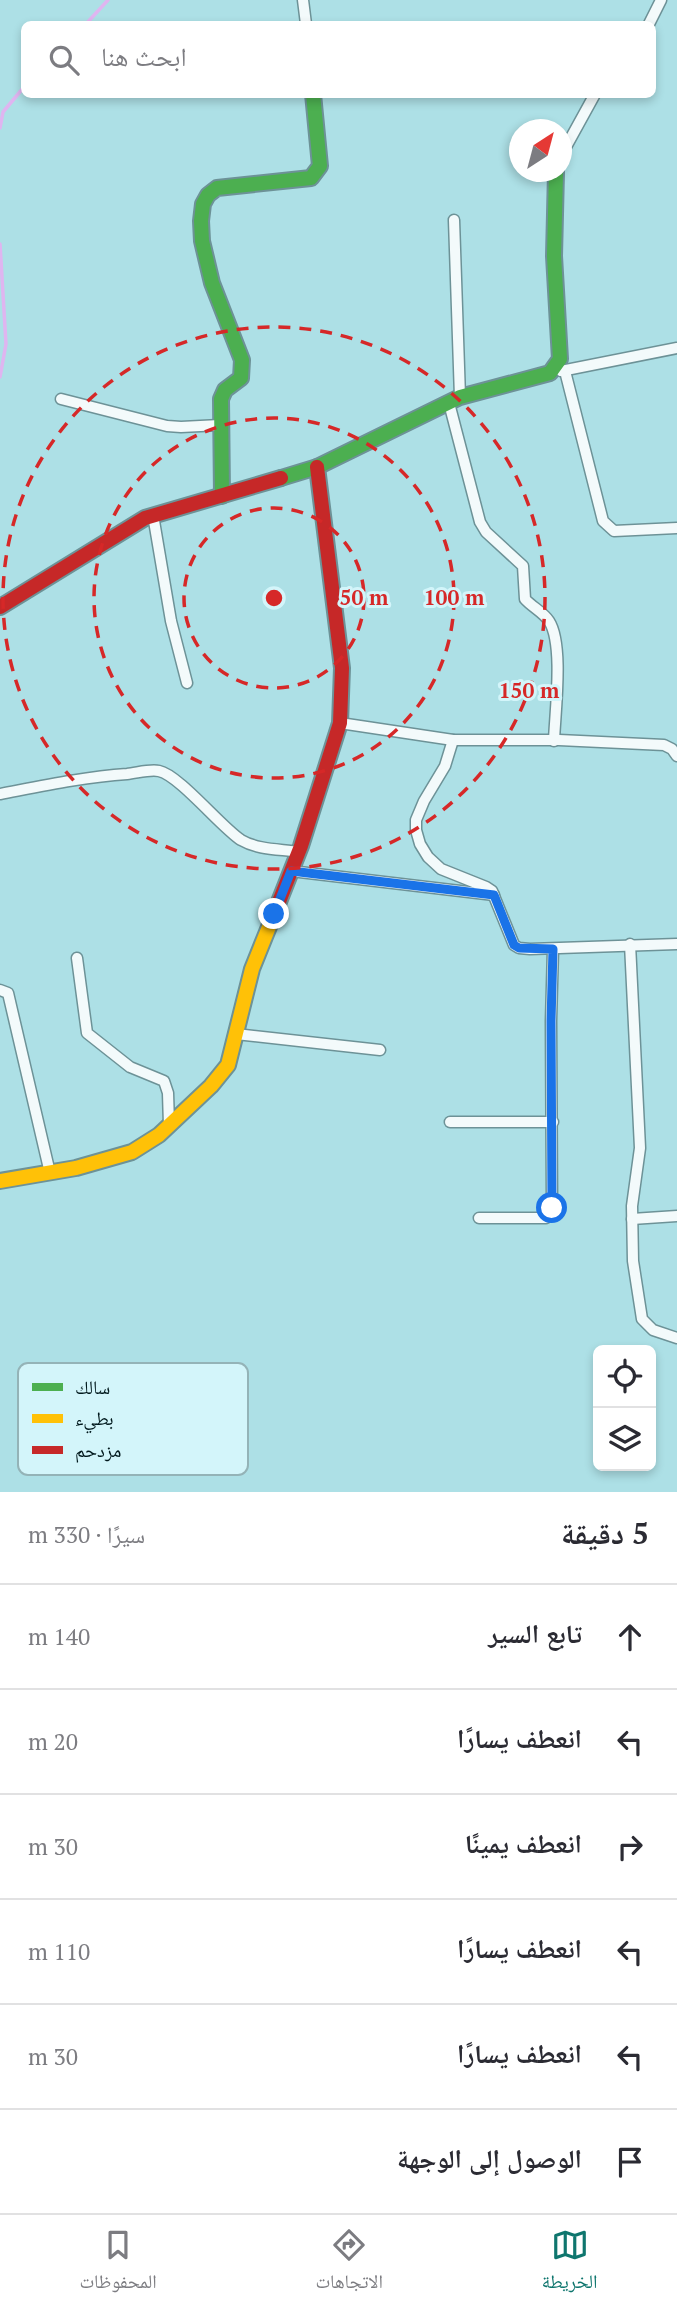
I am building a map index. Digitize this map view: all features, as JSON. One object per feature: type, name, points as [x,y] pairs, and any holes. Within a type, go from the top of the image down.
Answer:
[{"type":"street","points":[[303,0],[306,21]]},
{"type":"street","points":[[650,21],[661,0]]},
{"type":"street","points":[[222,496],[221,399],[225,390],[241,378],[242,360],[211,279],[201,228],[204,202],[217,188],[311,178],[317,173],[320,166],[313,98]]},
{"type":"street","points":[[572,136],[594,98]]},
{"type":"street","points":[[556,182],[554,256],[560,359],[558,372],[603,521],[614,531],[677,528]]},
{"type":"street","points":[[454,219],[454,400],[481,523],[486,532],[523,566],[525,599],[545,616],[556,634],[558,659],[554,741]]},
{"type":"street","points":[[0,607],[104,545],[137,522],[153,515],[317,467],[454,400],[558,372],[677,348]]},
{"type":"street","points":[[61,399],[167,426],[220,425]]},
{"type":"street","points":[[0,1181],[134,1152],[149,1143],[224,1072],[252,969],[299,852],[340,723],[342,668],[317,467]]},
{"type":"street","points":[[153,515],[171,621],[187,683]]},
{"type":"street","points":[[340,723],[453,740],[664,745],[672,748],[677,756]]},
{"type":"street","points":[[453,740],[445,766],[416,820],[420,844],[428,857],[441,869],[486,887],[494,895],[514,945],[519,948],[553,949],[677,944]]},
{"type":"street","points":[[0,794],[98,776],[158,771],[180,786],[210,811],[223,827],[243,841],[258,847],[299,852]]},
{"type":"street","points":[[291,871],[494,895]]},
{"type":"street","points":[[630,944],[640,1148],[632,1219],[633,1261],[642,1319],[653,1330],[677,1338]]},
{"type":"street","points":[[479,1218],[546,1218],[550,1214],[553,1199],[553,949]]},
{"type":"street","points":[[77,958],[87,1032],[130,1067],[164,1081],[168,1093],[169,1125]]},
{"type":"street","points":[[0,990],[8,993],[50,1172]]},
{"type":"street","points":[[236,1034],[380,1050]]},
{"type":"street","points":[[450,1122],[553,1122]]},
{"type":"street","points":[[632,1219],[677,1216]]},
{"type":"waterway","points":[[89,21],[108,0]]},
{"type":"waterway","points":[[0,128],[3,112],[21,91]]},
{"type":"waterway","points":[[0,244],[6,344],[0,377]]},
{"type":"traffic: fast","points":[[222,496],[221,399],[225,390],[241,378],[242,360],[212,283],[202,241],[203,204],[208,195],[217,188],[311,178],[320,166],[313,98]]},
{"type":"traffic: fast","points":[[281,478],[317,467],[460,397],[550,373],[560,359],[554,256],[556,182]]},
{"type":"traffic: slow","points":[[0,1181],[76,1168],[132,1152],[159,1135],[211,1086],[228,1065],[252,969],[273,917]]},
{"type":"traffic: jam","points":[[273,917],[301,846],[340,723],[342,668],[317,467]]},
{"type":"traffic: jam","points":[[0,607],[145,518],[281,478]]},
{"type":"route","points":[[274,914],[291,871],[441,888],[494,895],[514,945],[519,948],[553,949],[552,1208]]}]
